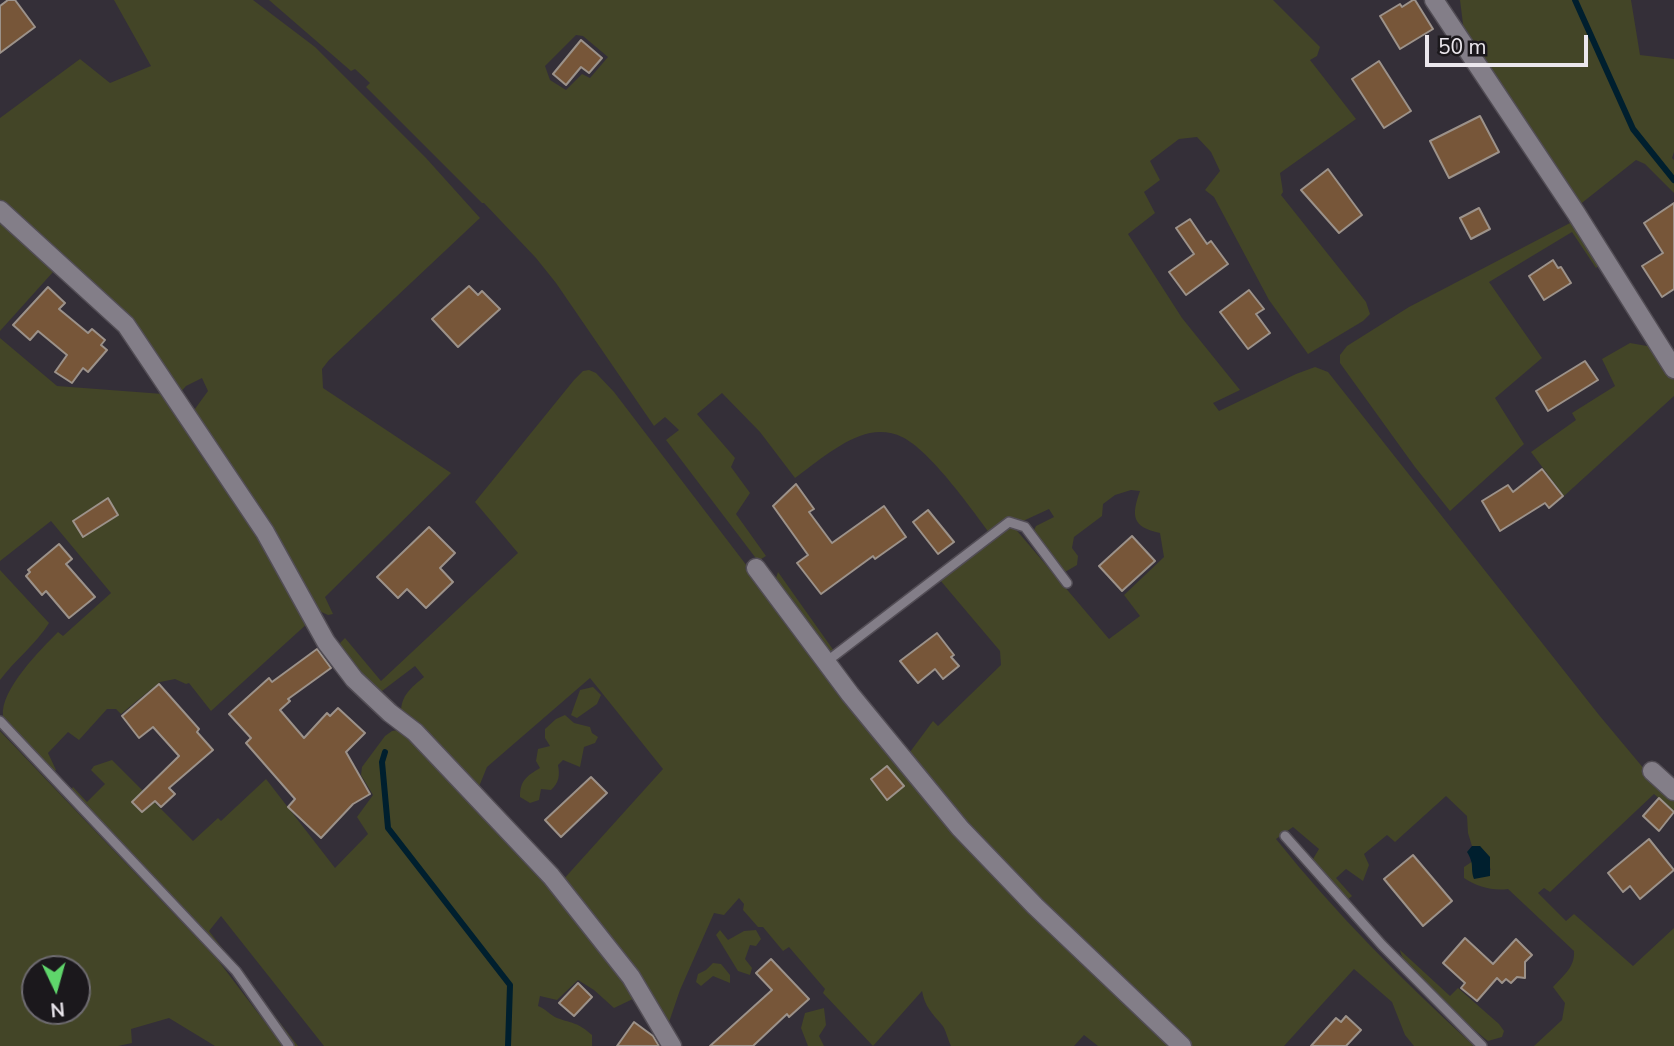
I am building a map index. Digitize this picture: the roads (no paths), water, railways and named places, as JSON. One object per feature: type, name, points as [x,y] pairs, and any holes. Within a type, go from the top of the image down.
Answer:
[{"type":"street","points":[[1434,0],[1576,213],[1674,369]]},
{"type":"street","points":[[0,210],[126,325],[265,532],[326,642],[354,679],[415,733],[491,808],[547,869],[631,977],[651,1017],[673,1046]]},
{"type":"street","points":[[756,568],[826,662],[960,828],[1035,906],[1182,1046]]},
{"type":"street","points":[[1652,771],[1674,791]]},
{"type":"lane","points":[[826,662],[1009,522],[1025,527],[1067,583]]},
{"type":"lane","points":[[0,721],[236,971],[289,1046]]},
{"type":"lane","points":[[1285,836],[1382,945],[1482,1046]]},
{"type":"water","points":[[1472,846],[1480,846],[1490,857],[1490,876],[1474,879],[1467,852]]},
{"type":"waterway","points":[[1575,0],[1633,129],[1674,180]]},
{"type":"waterway","points":[[385,752],[382,762],[388,828],[510,985],[508,1046]]}]
